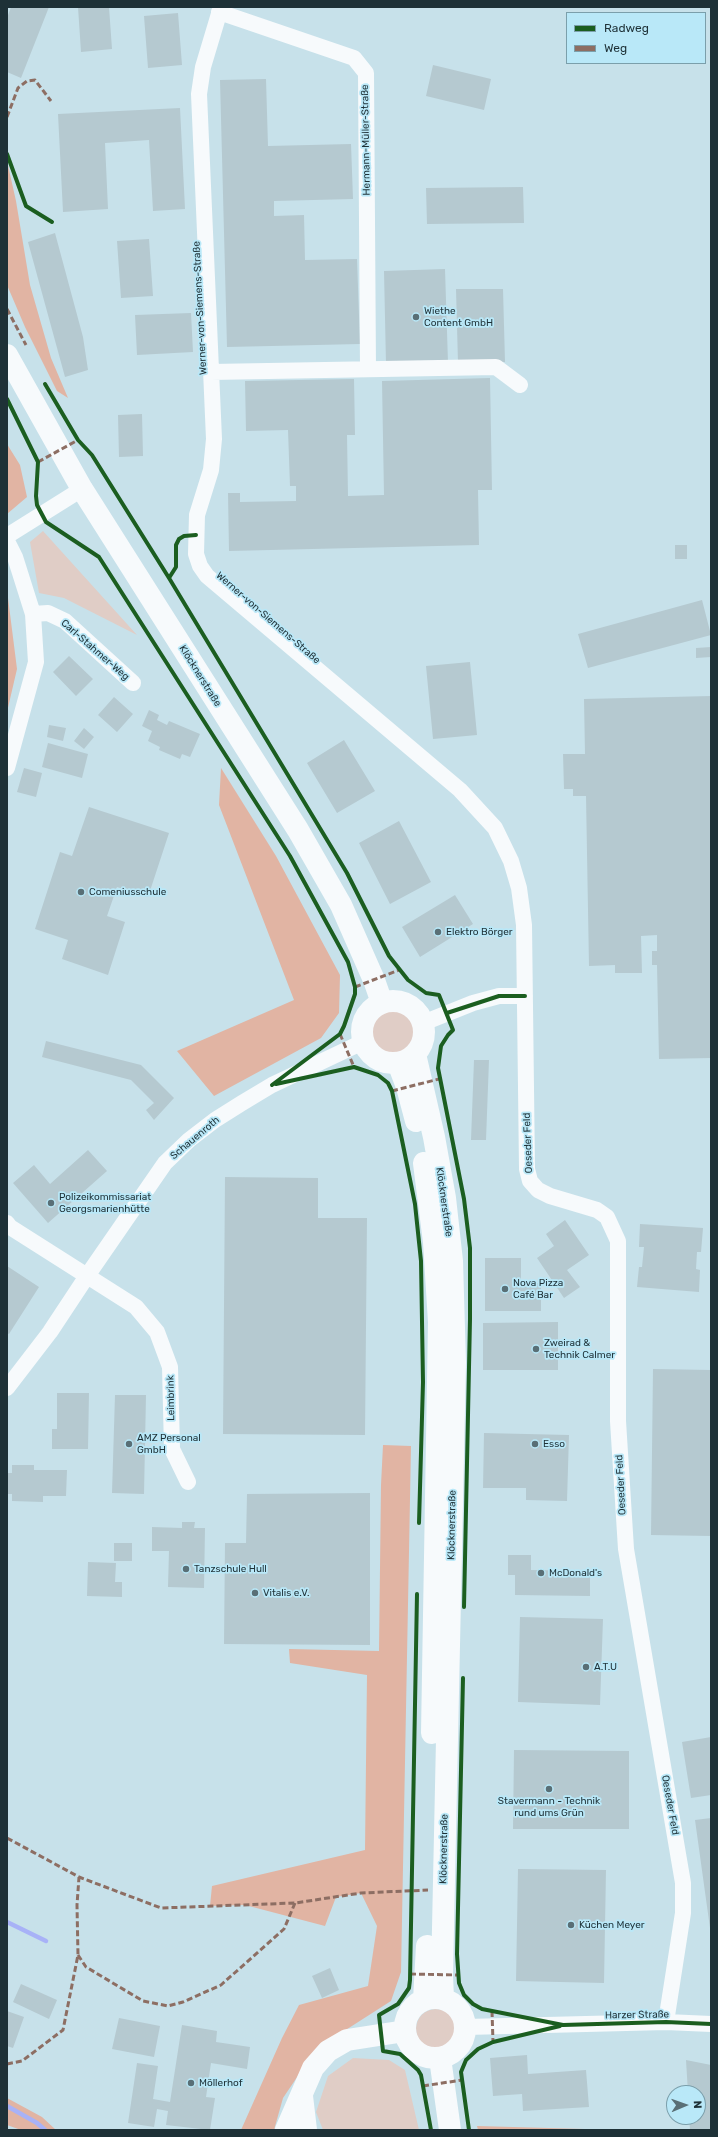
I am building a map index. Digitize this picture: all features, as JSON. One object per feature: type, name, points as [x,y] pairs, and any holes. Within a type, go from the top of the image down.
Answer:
[{"type":"main road","name":"Klöcknerstraße","points":[[7,355],[82,489],[298,830],[341,905],[374,980],[382,1003]]},
{"type":"main road","points":[[392,1001],[402,1002],[411,1007],[418,1014],[423,1023],[423,1042],[406,1059],[384,1062],[375,1058],[363,1042],[364,1023],[368,1015],[382,1003],[392,1001]]},
{"type":"main road","name":"Klöcknerstraße","points":[[406,1059],[422,1153],[434,1242],[439,1322],[432,1770],[434,1999]]},
{"type":"main road","name":"Klöcknerstraße","points":[[406,1059],[434,1137],[445,1198],[452,1261],[455,1362],[442,1968],[434,1999]]},
{"type":"main road","points":[[438,1435],[446,1448],[444,1526],[452,1526]]},
{"type":"main road","points":[[434,1999],[452,2003],[459,2009],[464,2018],[466,2027],[461,2044],[456,2051],[440,2058],[430,2058],[417,2052],[407,2041],[405,2031],[406,2021],[410,2012],[416,2005],[434,1999]]},
{"type":"main road","points":[[286,2130],[312,2068],[328,2051],[347,2040],[405,2031]]},
{"type":"main road","points":[[440,2058],[450,2130]]},
{"type":"main road","points":[[301,2092],[306,2130]]},
{"type":"street","name":"Hermann-Müller-Straße","points":[[220,9],[354,58],[366,73],[368,369]]},
{"type":"street","name":"Werner-von-Siemens-Straße","points":[[220,9],[203,68],[199,94],[211,372],[213,459],[197,515],[196,554],[200,566],[207,576],[270,631],[460,790],[495,828],[511,862],[519,888],[524,926],[525,996]]},
{"type":"street","points":[[211,372],[496,367],[520,385]]},
{"type":"street","points":[[7,536],[82,489]]},
{"type":"street","points":[[7,541],[15,557],[33,614],[36,662],[7,768]]},
{"type":"street","name":"Carl-Stahmer-Weg","points":[[33,614],[48,613],[65,621],[133,683]]},
{"type":"street","points":[[423,1023],[473,1003],[498,996],[525,996]]},
{"type":"street","name":"Oeseder Feld","points":[[525,996],[527,1169],[530,1181],[538,1190],[550,1196],[597,1210],[607,1217],[618,1241],[618,1420],[626,1549],[683,1883],[682,1913],[666,2022]]},
{"type":"street","name":"Schauenroth","points":[[7,1388],[50,1332],[165,1163],[189,1140],[215,1120],[272,1085],[363,1042]]},
{"type":"street","name":"Leimbrink","points":[[7,1223],[10,1227],[136,1307],[157,1332],[170,1367],[172,1448],[188,1482]]},
{"type":"street","name":"Harzer Straße","points":[[466,2027],[666,2022],[711,2024]]},
{"type":"shaded area","points":[[7,161],[16,201],[30,285],[51,358],[68,398],[57,391],[25,327],[7,285]]},
{"type":"shaded area","points":[[7,444],[20,465],[27,497],[7,514]]},
{"type":"shaded area","points":[[43,531],[137,635],[64,598],[39,593],[30,542]]},
{"type":"shaded area","points":[[7,590],[17,669],[7,712]]},
{"type":"shaded area","points":[[221,768],[276,856],[340,975],[339,1013],[321,1038],[214,1096],[177,1051],[294,1000],[219,805]]},
{"type":"shaded area","points":[[393,1011],[408,1017],[414,1032],[408,1047],[393,1053],[378,1047],[372,1032],[378,1017]]},
{"type":"shaded area","points":[[383,1445],[411,1446],[401,1972],[391,2001],[316,2049],[283,2098],[274,2130],[241,2130],[282,2038],[299,2005],[368,1986],[377,1926],[361,1893],[336,1897],[325,1926],[245,1905],[210,1906],[212,1886],[365,1850],[367,1675],[290,1663],[289,1649],[379,1651],[381,1485]]},
{"type":"shaded area","points":[[432,2009],[440,2009],[447,2012],[453,2018],[456,2029],[453,2040],[447,2046],[440,2049],[432,2049],[425,2046],[419,2040],[416,2033],[416,2025],[419,2018],[425,2012]]},
{"type":"shaded area","points":[[353,2058],[389,2060],[405,2070],[419,2130],[323,2130],[316,2112],[328,2076]]},
{"type":"shaded area","points":[[7,2098],[42,2117],[56,2130],[21,2130],[7,2125]]},
{"type":"shaded area","points":[[477,2126],[621,2130],[478,2130]]},
{"type":"building","points":[[11,7],[49,7],[21,78],[7,72],[7,18]]},
{"type":"building","points":[[78,7],[109,7],[112,49],[81,52]]},
{"type":"building","points":[[178,13],[182,65],[148,68],[144,16]]},
{"type":"building","points":[[433,65],[491,79],[484,110],[426,96]]},
{"type":"building","points":[[266,79],[268,146],[351,144],[353,199],[274,201],[274,216],[304,215],[305,260],[357,259],[360,344],[227,347],[220,80]]},
{"type":"building","points":[[180,108],[185,209],[153,211],[149,140],[105,143],[108,209],[63,212],[58,114]]},
{"type":"building","points":[[523,187],[524,223],[427,224],[426,188]]},
{"type":"building","points":[[55,233],[83,337],[88,370],[65,377],[28,242]]},
{"type":"building","points":[[149,239],[153,296],[121,298],[117,241]]},
{"type":"building","name":"Wiethe Content GmbH","points":[[445,269],[448,363],[386,364],[384,271]]},
{"type":"building","points":[[456,289],[503,289],[505,362],[458,363]]},
{"type":"building","points":[[191,313],[193,352],[137,355],[135,315]]},
{"type":"building","points":[[490,378],[492,490],[478,490],[479,545],[229,551],[228,493],[240,493],[240,502],[296,501],[296,486],[290,486],[288,430],[246,431],[245,381],[354,379],[355,435],[347,435],[348,496],[384,495],[382,381]]},
{"type":"building","points":[[142,414],[143,456],[119,457],[118,415]]},
{"type":"building","points":[[675,545],[687,545],[687,559],[675,559]]},
{"type":"building","points":[[702,600],[711,635],[588,668],[578,634]]},
{"type":"building","points":[[711,647],[711,657],[696,658],[696,648]]},
{"type":"building","points":[[69,656],[93,679],[76,696],[53,672]]},
{"type":"building","points":[[470,662],[477,735],[433,739],[426,666]]},
{"type":"building","points":[[711,696],[711,1058],[659,1059],[657,965],[652,965],[652,951],[657,951],[657,935],[641,936],[642,973],[615,973],[615,965],[589,966],[586,796],[573,796],[573,789],[564,789],[563,754],[585,754],[584,699]]},
{"type":"building","points":[[114,697],[133,714],[117,732],[98,715]]},
{"type":"building","points":[[149,710],[159,715],[157,720],[167,725],[169,721],[200,734],[190,757],[182,754],[180,759],[159,750],[160,747],[148,741],[152,731],[142,726]]},
{"type":"building","points":[[49,725],[66,728],[63,741],[47,737]]},
{"type":"building","points":[[84,728],[94,737],[84,749],[74,741]]},
{"type":"building","points":[[344,740],[375,791],[337,813],[307,763]]},
{"type":"building","points":[[48,743],[88,754],[82,778],[42,767]]},
{"type":"building","points":[[24,768],[42,773],[36,797],[17,792]]},
{"type":"building","name":"Comeniusschule","points":[[89,807],[169,833],[148,897],[117,887],[107,916],[125,922],[108,975],[62,959],[68,940],[35,929],[60,852],[72,856]]},
{"type":"building","points":[[399,821],[431,882],[390,904],[359,843]]},
{"type":"building","points":[[455,895],[473,924],[420,957],[402,927]]},
{"type":"building","points":[[46,1041],[141,1065],[174,1098],[154,1120],[146,1110],[154,1103],[131,1080],[42,1057]]},
{"type":"building","points":[[474,1060],[489,1060],[486,1140],[471,1140]]},
{"type":"building","name":"Polizeikommissariat Georgsmarienhütte","points":[[88,1150],[107,1171],[48,1223],[13,1183],[34,1165],[50,1184]]},
{"type":"building","points":[[225,1177],[318,1178],[318,1218],[367,1218],[365,1435],[223,1434]]},
{"type":"building","points":[[565,1220],[589,1255],[567,1270],[580,1287],[564,1298],[537,1258],[554,1246],[546,1234]]},
{"type":"building","points":[[640,1224],[703,1228],[701,1252],[697,1252],[696,1269],[700,1270],[699,1292],[637,1287],[639,1267],[642,1267],[644,1247],[639,1247]]},
{"type":"building","points":[[485,1258],[521,1258],[521,1283],[541,1283],[541,1311],[485,1311]]},
{"type":"building","points":[[7,1266],[39,1287],[9,1334],[7,1333]]},
{"type":"building","points":[[558,1322],[558,1370],[483,1370],[483,1323]]},
{"type":"building","points":[[653,1369],[711,1370],[711,1536],[651,1535]]},
{"type":"building","points":[[57,1393],[89,1393],[88,1449],[52,1449],[52,1429],[57,1429]]},
{"type":"building","name":"AMZ Personal GmbH","points":[[115,1395],[146,1395],[144,1494],[112,1493]]},
{"type":"building","points":[[484,1433],[569,1435],[567,1501],[526,1500],[526,1488],[483,1488]]},
{"type":"building","points":[[12,1465],[34,1465],[34,1470],[67,1470],[66,1496],[43,1496],[43,1502],[12,1501],[12,1494],[7,1494],[7,1473],[12,1473]]},
{"type":"building","points":[[370,1493],[370,1645],[224,1644],[225,1543],[246,1543],[247,1494]]},
{"type":"building","name":"Tanzschule Hull","points":[[182,1522],[195,1522],[194,1528],[205,1528],[204,1588],[168,1587],[169,1551],[152,1551],[152,1527],[182,1528]]},
{"type":"building","points":[[114,1543],[132,1543],[132,1561],[114,1561]]},
{"type":"building","points":[[508,1555],[531,1555],[531,1570],[590,1571],[590,1596],[515,1595],[515,1575],[508,1575]]},
{"type":"building","points":[[88,1562],[116,1563],[115,1582],[122,1582],[122,1597],[87,1596]]},
{"type":"building","points":[[520,1617],[603,1619],[600,1705],[518,1702]]},
{"type":"building","points":[[711,1737],[711,1795],[691,1798],[682,1742]]},
{"type":"building","points":[[514,1750],[629,1751],[629,1829],[513,1829]]},
{"type":"building","points":[[711,1818],[711,1928],[710,1928],[695,1820]]},
{"type":"building","points":[[518,1869],[606,1870],[604,1983],[516,1981]]},
{"type":"building","points":[[330,1968],[339,1990],[322,1998],[312,1976]]},
{"type":"building","points":[[21,1984],[57,2000],[49,2019],[13,2002]]},
{"type":"building","points":[[7,2011],[24,2017],[13,2048],[7,2046]]},
{"type":"building","points":[[119,2018],[160,2026],[154,2057],[112,2049]]},
{"type":"building","name":"Möllerhof","points":[[182,2025],[217,2031],[216,2042],[250,2047],[247,2069],[211,2063],[206,2097],[215,2098],[210,2130],[166,2125],[168,2111],[157,2109],[154,2127],[128,2123],[137,2063],[158,2066],[153,2099],[170,2102]]},
{"type":"building","points":[[527,2055],[528,2074],[586,2070],[589,2107],[523,2111],[522,2094],[493,2096],[490,2058]]},
{"type":"building","points":[[686,2060],[711,2065],[711,2130],[690,2130],[690,2125],[706,2125],[706,2085],[688,2085]]},
{"type":"waterway","points":[[7,1922],[46,1941]]},
{"type":"waterway","points":[[7,2106],[37,2123],[45,2130]]},
{"type":"marked path","points":[[7,117],[18,88],[27,81],[35,80],[51,101]]},
{"type":"marked path","points":[[7,309],[26,345]]},
{"type":"marked path","points":[[38,462],[78,440]]},
{"type":"marked path","points":[[355,987],[399,970]]},
{"type":"marked path","points":[[340,1034],[354,1067]]},
{"type":"marked path","points":[[392,1091],[439,1079]]},
{"type":"marked path","points":[[7,1838],[79,1877],[161,1908],[295,1903],[361,1893],[428,1890]]},
{"type":"marked path","points":[[7,2064],[22,2061],[63,2030],[78,1955],[77,1905],[79,1877]]},
{"type":"marked path","points":[[78,1955],[86,1967],[143,2001],[168,2006],[183,2002],[221,1985],[284,1929],[295,1903]]},
{"type":"marked path","points":[[410,1974],[458,1975]]},
{"type":"marked path","points":[[492,2011],[493,2042]]},
{"type":"marked path","points":[[423,2086],[462,2080]]},
{"type":"cycle path","points":[[7,154],[26,206],[52,222]]},
{"type":"cycle path","points":[[45,384],[78,440],[92,455],[169,578],[347,873],[389,956],[408,980],[426,993],[439,995],[453,1030],[441,1046],[438,1068],[464,1199],[470,1248],[464,1607]]},
{"type":"cycle path","points":[[7,399],[38,462],[36,496],[37,505],[46,522],[99,557],[290,856],[348,962],[355,987],[355,994],[340,1034],[272,1085]]},
{"type":"cycle path","points":[[169,578],[176,567],[176,545],[179,539],[184,536],[196,535]]},
{"type":"cycle path","points":[[447,1013],[499,996],[525,996]]},
{"type":"cycle path","points":[[276,1084],[354,1067],[378,1075],[388,1083],[392,1091],[415,1204],[421,1261],[423,1382],[419,1523]]},
{"type":"cycle path","points":[[417,1594],[410,1980],[409,1988],[398,2004],[379,2015],[383,2051],[400,2054],[418,2070],[421,2075],[431,2130]]},
{"type":"cycle path","points":[[463,1678],[457,1954],[459,1983],[464,1995],[473,2004],[482,2009],[563,2025],[666,2022],[711,2024]]},
{"type":"cycle path","points":[[469,2130],[461,2072],[466,2060],[478,2049],[493,2042],[560,2026]]},
{"type":"place","name":"Wiethe Content GmbH","points":[[416,317]]},
{"type":"place","name":"Comeniusschule","points":[[81,892]]},
{"type":"place","name":"Elektro Börger","points":[[438,932]]},
{"type":"place","name":"Polizeikommissariat Georgsmarienhütte","points":[[51,1203]]},
{"type":"place","name":"Nova Pizza Café Bar","points":[[505,1289]]},
{"type":"place","name":"Zweirad & Technik Calmer","points":[[536,1349]]},
{"type":"place","name":"AMZ Personal GmbH","points":[[129,1444]]},
{"type":"place","name":"Esso","points":[[535,1444]]},
{"type":"place","name":"Tanzschule Hull","points":[[186,1569]]},
{"type":"place","name":"McDonald's","points":[[541,1573]]},
{"type":"place","name":"Vitalis e.V.","points":[[255,1593]]},
{"type":"place","name":"A.T.U","points":[[586,1667]]},
{"type":"place","name":"Stavermann - Technik rund ums Grün","points":[[549,1789]]},
{"type":"place","name":"Küchen Meyer","points":[[571,1925]]},
{"type":"place","name":"Möllerhof","points":[[191,2083]]}]
